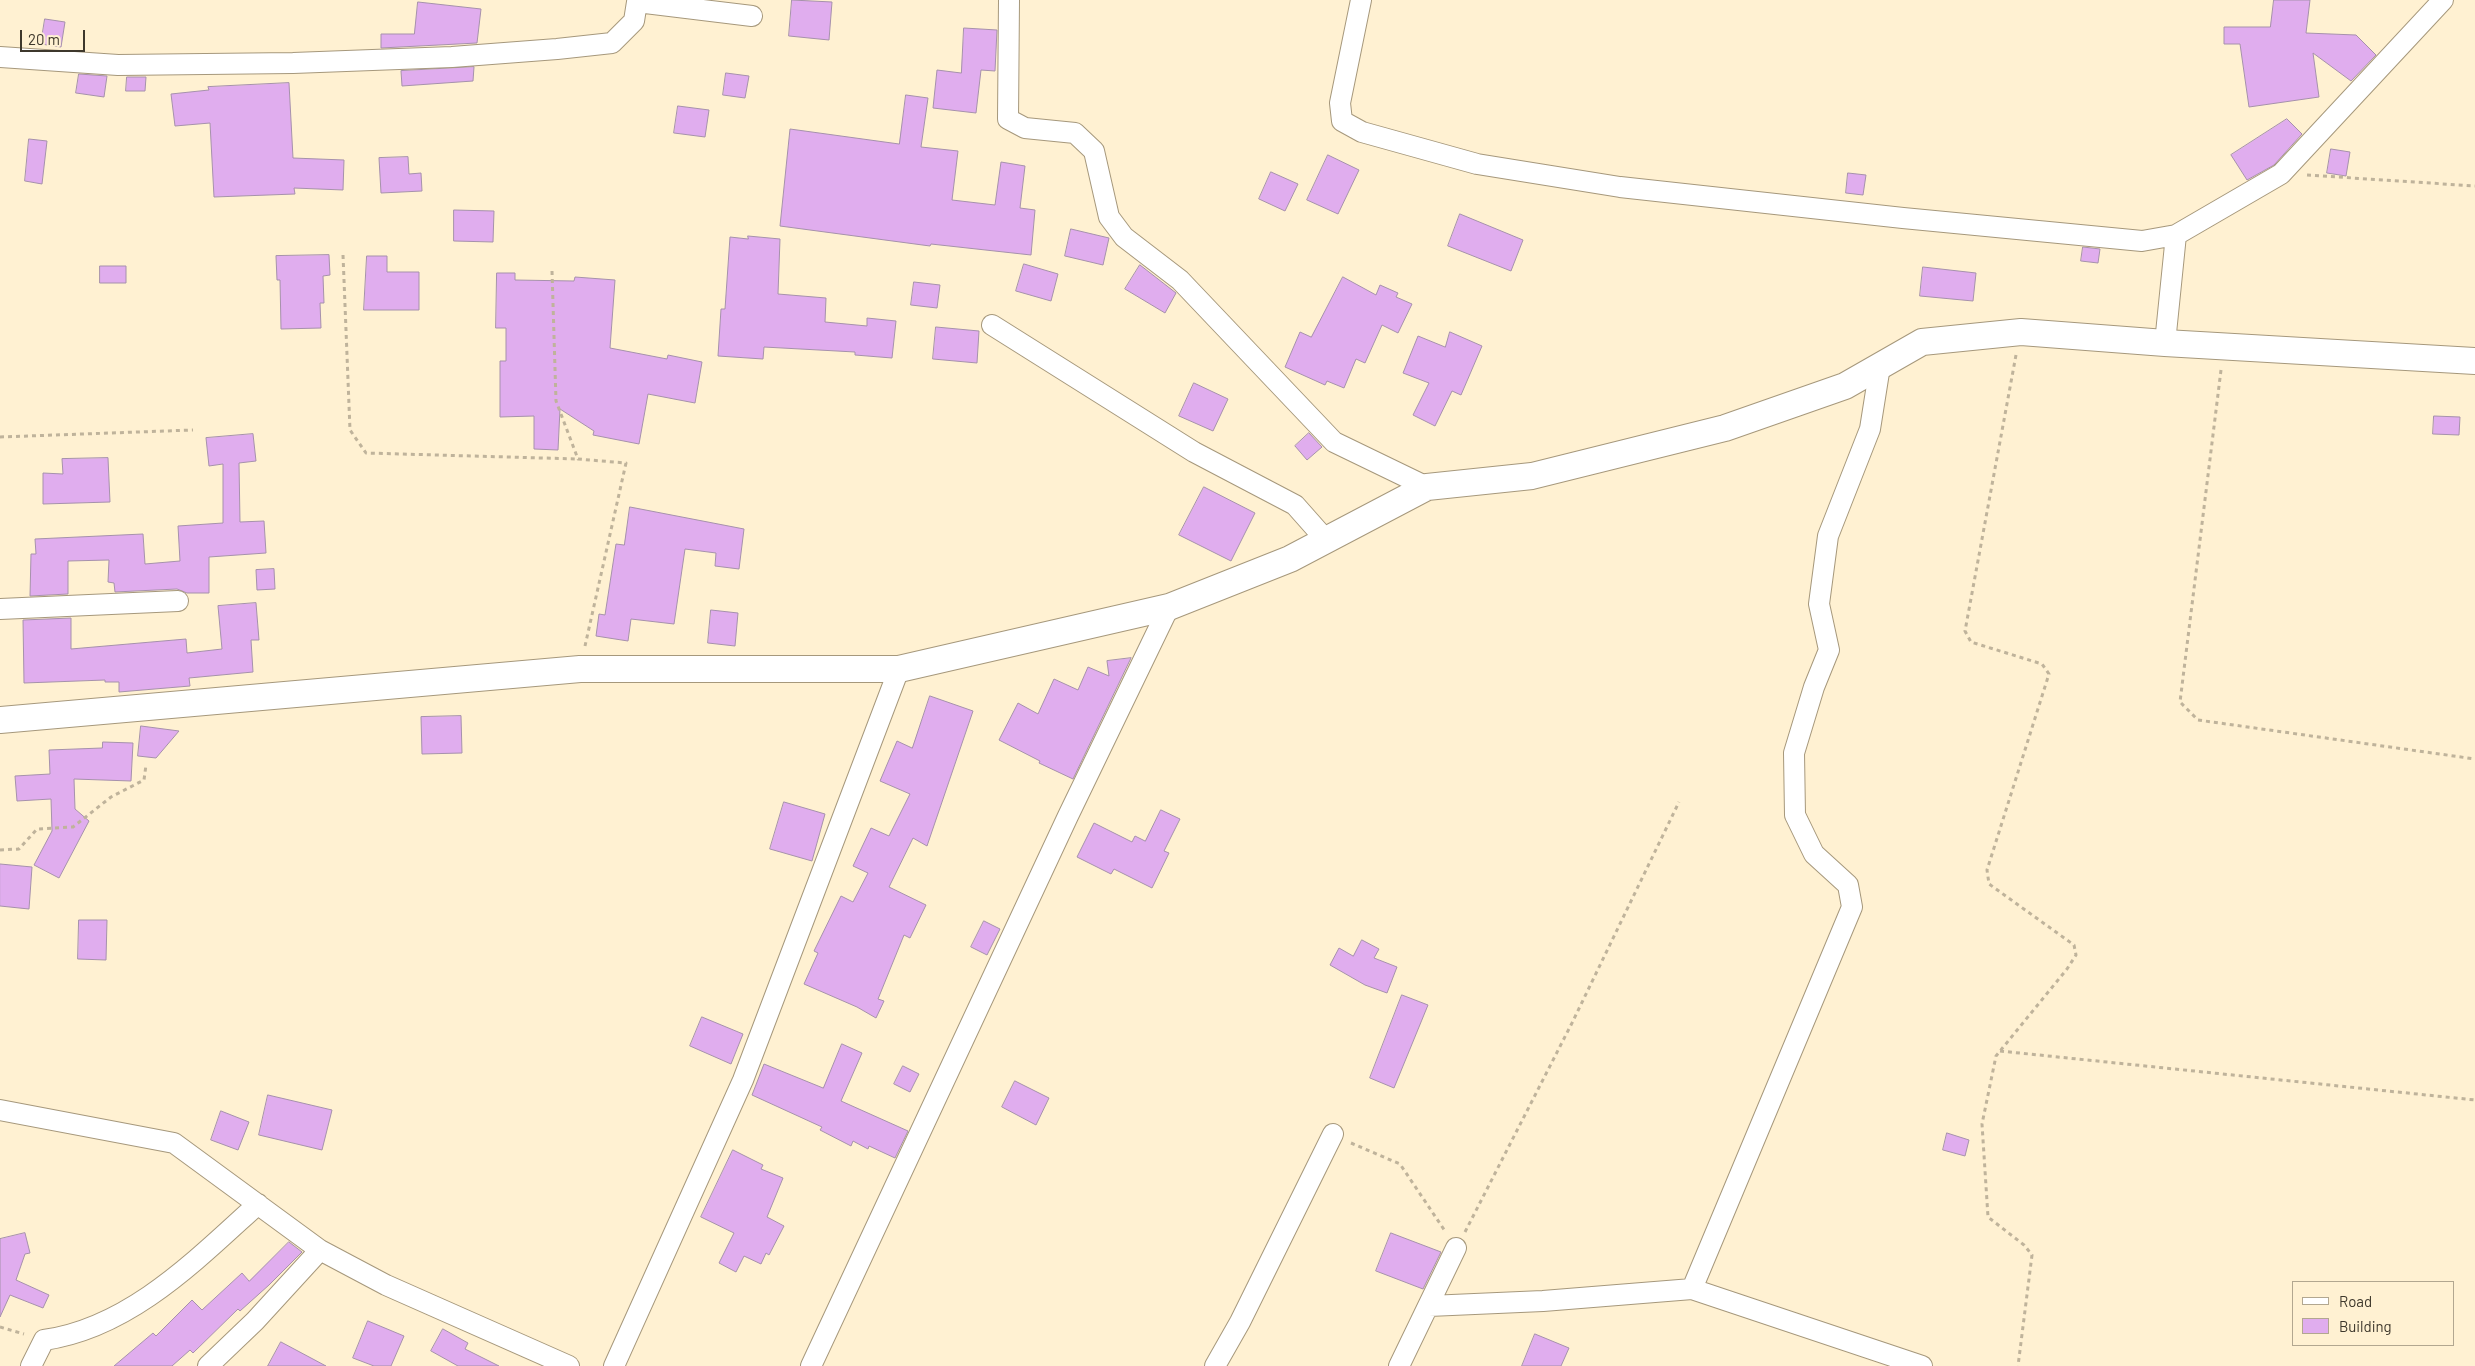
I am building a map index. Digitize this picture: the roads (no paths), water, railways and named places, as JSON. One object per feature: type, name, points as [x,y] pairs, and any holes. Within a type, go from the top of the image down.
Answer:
[{"type":"street","points":[[1009,0],[1008,119],[1025,128],[1075,133],[1094,151],[1109,216],[1124,237],[1180,280],[1334,442],[1426,487]]},
{"type":"street","points":[[1361,0],[1340,103],[1342,121],[1362,132],[1477,164],[1620,187],[1903,218],[2142,241],[2176,235],[2281,174],[2443,0]]},
{"type":"street","points":[[0,57],[118,65],[293,63],[452,57],[612,43],[634,22],[637,2],[644,1],[752,16]]},
{"type":"street","points":[[2165,343],[2176,235]]},
{"type":"street","points":[[992,325],[1194,452],[1295,504],[1326,540]]},
{"type":"street","points":[[0,720],[580,669],[898,669],[1168,607],[1290,559],[1426,487],[1532,476],[1725,428],[1845,386],[1922,342],[2020,332],[2165,343],[2475,361]]},
{"type":"street","points":[[1692,1289],[1852,907],[1848,885],[1814,854],[1794,815],[1794,753],[1814,687],[1829,650],[1819,604],[1828,536],[1870,429],[1880,366]]},
{"type":"street","points":[[0,609],[178,601]]},
{"type":"street","points":[[811,1366],[1168,607]]},
{"type":"street","points":[[614,1366],[743,1080],[898,669]]},
{"type":"street","points":[[0,1110],[174,1143],[320,1250],[386,1284],[569,1366]]},
{"type":"street","points":[[1215,1366],[1240,1322],[1333,1134]]},
{"type":"street","points":[[31,1366],[44,1340],[66,1337],[120,1314],[136,1304],[168,1283],[258,1204]]},
{"type":"street","points":[[1399,1366],[1456,1248]]},
{"type":"street","points":[[208,1366],[255,1321],[320,1250]]},
{"type":"street","points":[[1429,1306],[1543,1301],[1692,1289],[1922,1366]]}]
